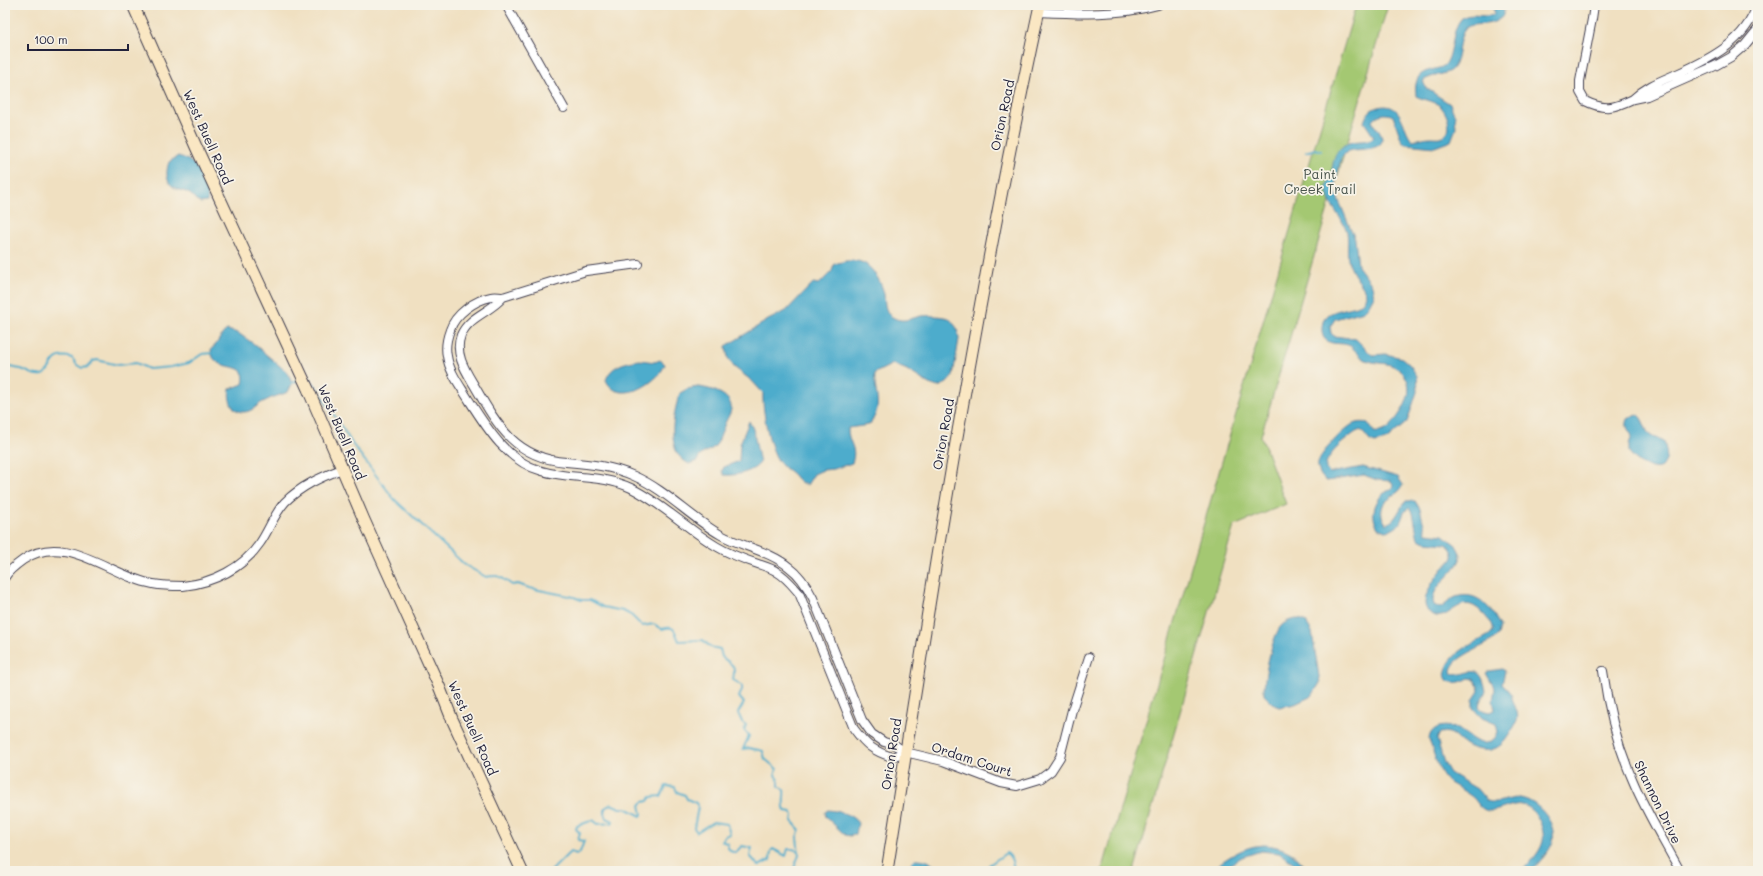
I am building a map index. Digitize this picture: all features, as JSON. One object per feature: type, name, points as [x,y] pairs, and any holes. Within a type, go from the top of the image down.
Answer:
[{"type":"street","name":"West Buell Road","points":[[133,5],[197,149],[308,389],[439,686],[452,719],[522,871]]},
{"type":"street","points":[[506,5],[564,108]]},
{"type":"street","points":[[1039,8],[1089,15],[1129,12],[1158,5]]},
{"type":"street","points":[[1594,5],[1580,81],[1580,92],[1585,101],[1603,108],[1617,106],[1634,99],[1647,96],[1715,66],[1731,57],[1745,45],[1758,29]]},
{"type":"street","points":[[1634,99],[1644,88],[1698,65],[1721,51],[1734,41],[1746,28],[1757,7]]},
{"type":"street","name":"Orion Road","points":[[887,871],[948,489],[991,245],[1039,8]]},
{"type":"street","points":[[638,264],[586,270],[503,297],[491,297],[464,310],[456,318],[448,336],[446,352],[450,368],[495,439],[506,450],[530,467],[543,472],[615,482],[632,488],[650,498],[693,530],[731,554],[776,571],[791,584],[801,598],[854,729],[865,744],[880,753],[892,758],[905,752]]},
{"type":"street","points":[[503,297],[496,305],[469,323],[461,335],[459,346],[460,359],[467,374],[501,429],[514,441],[534,455],[546,459],[616,469],[636,477],[654,487],[700,521],[734,542],[772,556],[789,567],[805,584],[811,594],[862,720],[876,736],[884,742],[895,745],[905,752]]},
{"type":"street","points":[[481,419],[490,413]]},
{"type":"street","points":[[5,577],[17,564],[28,556],[40,551],[58,550],[76,554],[152,584],[183,586],[211,581],[224,575],[251,554],[259,544],[284,503],[296,492],[322,477],[342,469]]},
{"type":"street","points":[[615,482],[616,469]]},
{"type":"street","points":[[693,530],[700,521]]},
{"type":"street","points":[[801,598],[811,594]]},
{"type":"street","name":"Ordam Court","points":[[905,752],[943,761],[1001,783],[1017,786],[1040,779],[1051,771],[1060,757],[1077,693],[1089,657]]},
{"type":"street","name":"Shannon Drive","points":[[1604,671],[1610,710],[1624,759],[1633,782],[1680,871]]},
{"type":"street","points":[[844,706],[855,702]]},
{"type":"street","points":[[870,747],[876,736]]},
{"type":"green space","name":"Paint Creek Trail","points":[[1356,5],[1388,5],[1261,436],[1286,504],[1234,526],[1134,871],[1102,871]]},
{"type":"water","points":[[1488,5],[1502,5],[1504,10],[1503,16],[1488,24],[1473,25],[1466,28],[1461,38],[1457,60],[1452,69],[1446,73],[1430,77],[1423,81],[1426,88],[1450,104],[1455,116],[1456,128],[1451,141],[1435,147],[1405,144],[1401,139],[1393,116],[1382,114],[1372,121],[1381,135],[1382,140],[1380,144],[1376,147],[1348,151],[1341,158],[1334,189],[1355,239],[1358,266],[1372,285],[1374,296],[1364,311],[1335,319],[1330,327],[1331,333],[1334,336],[1356,339],[1372,355],[1386,354],[1402,358],[1410,365],[1417,376],[1418,389],[1407,422],[1391,436],[1386,440],[1375,443],[1370,441],[1361,430],[1356,432],[1334,451],[1326,464],[1326,469],[1330,473],[1363,467],[1398,477],[1403,485],[1399,491],[1384,503],[1382,509],[1383,520],[1387,524],[1396,517],[1406,501],[1415,501],[1420,509],[1426,533],[1443,535],[1456,545],[1461,555],[1455,567],[1435,592],[1433,598],[1434,605],[1440,608],[1456,597],[1464,595],[1471,596],[1477,598],[1488,607],[1500,626],[1498,635],[1494,639],[1457,661],[1451,671],[1452,674],[1457,675],[1476,672],[1480,675],[1486,691],[1480,701],[1479,706],[1484,711],[1490,712],[1495,710],[1493,700],[1495,689],[1486,673],[1489,671],[1502,669],[1505,671],[1502,684],[1511,694],[1517,712],[1518,716],[1515,726],[1503,743],[1490,750],[1471,748],[1451,734],[1445,732],[1440,733],[1437,739],[1444,763],[1450,773],[1477,789],[1487,801],[1499,802],[1520,798],[1534,804],[1546,815],[1553,829],[1552,844],[1545,855],[1531,871],[1522,871],[1538,853],[1543,841],[1542,827],[1535,814],[1529,808],[1522,805],[1513,805],[1492,811],[1483,809],[1473,797],[1450,783],[1442,774],[1429,739],[1433,730],[1446,726],[1455,728],[1481,743],[1490,742],[1495,738],[1498,732],[1496,724],[1482,718],[1473,708],[1473,700],[1479,691],[1474,679],[1469,678],[1454,682],[1448,681],[1445,676],[1453,657],[1490,634],[1493,630],[1492,624],[1478,609],[1470,605],[1458,607],[1442,616],[1436,616],[1429,613],[1425,602],[1426,595],[1442,569],[1452,559],[1453,553],[1446,544],[1426,542],[1418,539],[1413,513],[1409,508],[1404,513],[1399,524],[1392,530],[1385,531],[1378,528],[1374,520],[1375,507],[1382,495],[1392,488],[1393,484],[1391,481],[1377,480],[1364,475],[1327,481],[1321,476],[1318,466],[1319,459],[1327,448],[1349,426],[1360,422],[1368,423],[1374,432],[1387,429],[1405,406],[1409,392],[1407,380],[1400,370],[1390,365],[1366,360],[1350,346],[1328,342],[1323,336],[1323,321],[1328,315],[1358,305],[1363,301],[1366,294],[1349,264],[1348,237],[1345,226],[1327,194],[1327,184],[1331,176],[1335,156],[1343,146],[1347,144],[1374,137],[1364,122],[1369,113],[1378,107],[1386,106],[1397,111],[1412,140],[1428,137],[1440,137],[1446,134],[1449,126],[1443,109],[1431,101],[1416,96],[1416,84],[1421,74],[1440,67],[1447,62],[1451,51],[1454,33],[1462,18],[1469,15],[1493,15],[1494,9]]},
{"type":"water","points":[[178,156],[192,162],[202,173],[207,187],[207,202],[200,203],[187,192],[175,188],[169,183],[167,169],[169,162]]},
{"type":"water","points":[[846,261],[859,261],[873,271],[883,290],[887,311],[894,318],[908,320],[921,316],[939,316],[949,318],[957,328],[959,339],[953,376],[947,383],[938,387],[929,384],[907,370],[893,364],[875,373],[877,405],[874,418],[869,425],[848,428],[854,453],[852,463],[834,469],[823,470],[814,474],[807,485],[799,481],[779,462],[775,456],[767,429],[763,393],[752,381],[734,367],[728,358],[726,346],[768,320],[786,311],[813,283],[819,284],[832,271],[834,264]]},
{"type":"water","points":[[227,330],[238,333],[254,344],[288,373],[292,384],[288,392],[271,398],[249,411],[239,411],[233,406],[229,394],[230,389],[243,384],[244,376],[241,371],[236,368],[217,362],[213,357],[211,349],[216,345],[222,334]]},
{"type":"water","points":[[640,360],[655,362],[660,360],[665,364],[661,372],[654,379],[637,390],[628,392],[611,388],[606,380],[611,371],[624,363]]},
{"type":"water","points":[[698,387],[718,392],[729,401],[731,409],[717,444],[713,448],[703,453],[697,461],[689,464],[677,453],[673,439],[673,423],[680,393],[687,389]]},
{"type":"water","points":[[1637,414],[1642,419],[1651,436],[1664,441],[1667,458],[1663,465],[1659,468],[1653,468],[1636,460],[1629,452],[1629,444],[1632,436],[1627,428],[1627,422],[1628,419]]},
{"type":"water","points":[[749,421],[753,429],[760,463],[753,469],[744,473],[724,475],[722,471],[724,467],[739,461],[740,444]]},
{"type":"water","points":[[1300,619],[1306,622],[1312,632],[1320,683],[1312,696],[1295,704],[1279,707],[1274,705],[1264,695],[1269,658],[1278,630],[1286,622]]},
{"type":"water","points":[[828,810],[836,811],[852,817],[858,823],[856,834],[850,836],[845,835],[826,817],[825,812]]},
{"type":"water","points":[[1264,845],[1283,849],[1294,855],[1299,859],[1305,871],[1300,871],[1294,863],[1279,853],[1261,851],[1242,857],[1219,871],[1209,871],[1241,851]]},
{"type":"water","points":[[915,859],[928,861],[937,871],[908,871],[909,865]]},
{"type":"waterway","points":[[1306,152],[1315,149],[1321,151]]},
{"type":"waterway","points":[[5,366],[21,369],[31,374],[42,375],[46,373],[55,360],[59,357],[64,357],[72,358],[77,365],[82,368],[88,367],[93,361],[97,360],[118,365],[136,363],[149,369],[171,367],[189,363],[202,354],[213,353]]},
{"type":"waterway","points":[[309,379],[315,385],[353,445],[394,499],[465,565],[486,577],[500,577],[512,585],[518,584],[581,600],[590,600],[603,607],[623,611],[631,615],[642,626],[654,624],[662,629],[672,628],[674,629],[679,641],[703,640],[710,647],[720,649],[722,657],[734,668],[733,680],[742,685],[742,690],[739,697],[744,703],[738,713],[742,722],[746,725],[744,730],[749,736],[743,749],[750,748],[763,751],[765,759],[777,769],[775,775],[779,781],[779,786],[784,790],[785,811],[791,812],[793,815],[792,821],[800,830],[797,837],[799,855],[793,871]]},
{"type":"waterway","points":[[290,384],[298,380]]},
{"type":"waterway","points":[[551,871],[570,852],[577,854],[580,852],[584,841],[578,840],[580,833],[576,829],[577,826],[593,820],[598,824],[612,823],[613,821],[605,817],[605,808],[611,804],[620,808],[626,808],[641,816],[640,805],[643,802],[648,801],[651,797],[661,796],[666,786],[675,787],[677,792],[685,795],[687,799],[696,803],[698,807],[694,828],[697,832],[713,822],[727,824],[730,834],[725,836],[722,841],[728,844],[728,848],[732,852],[736,852],[742,846],[752,848],[750,856],[759,866],[770,860],[771,851],[773,849],[786,856],[788,849],[798,851]]},
{"type":"waterway","points":[[986,871],[989,865],[1006,853],[1011,858],[1014,871]]}]
